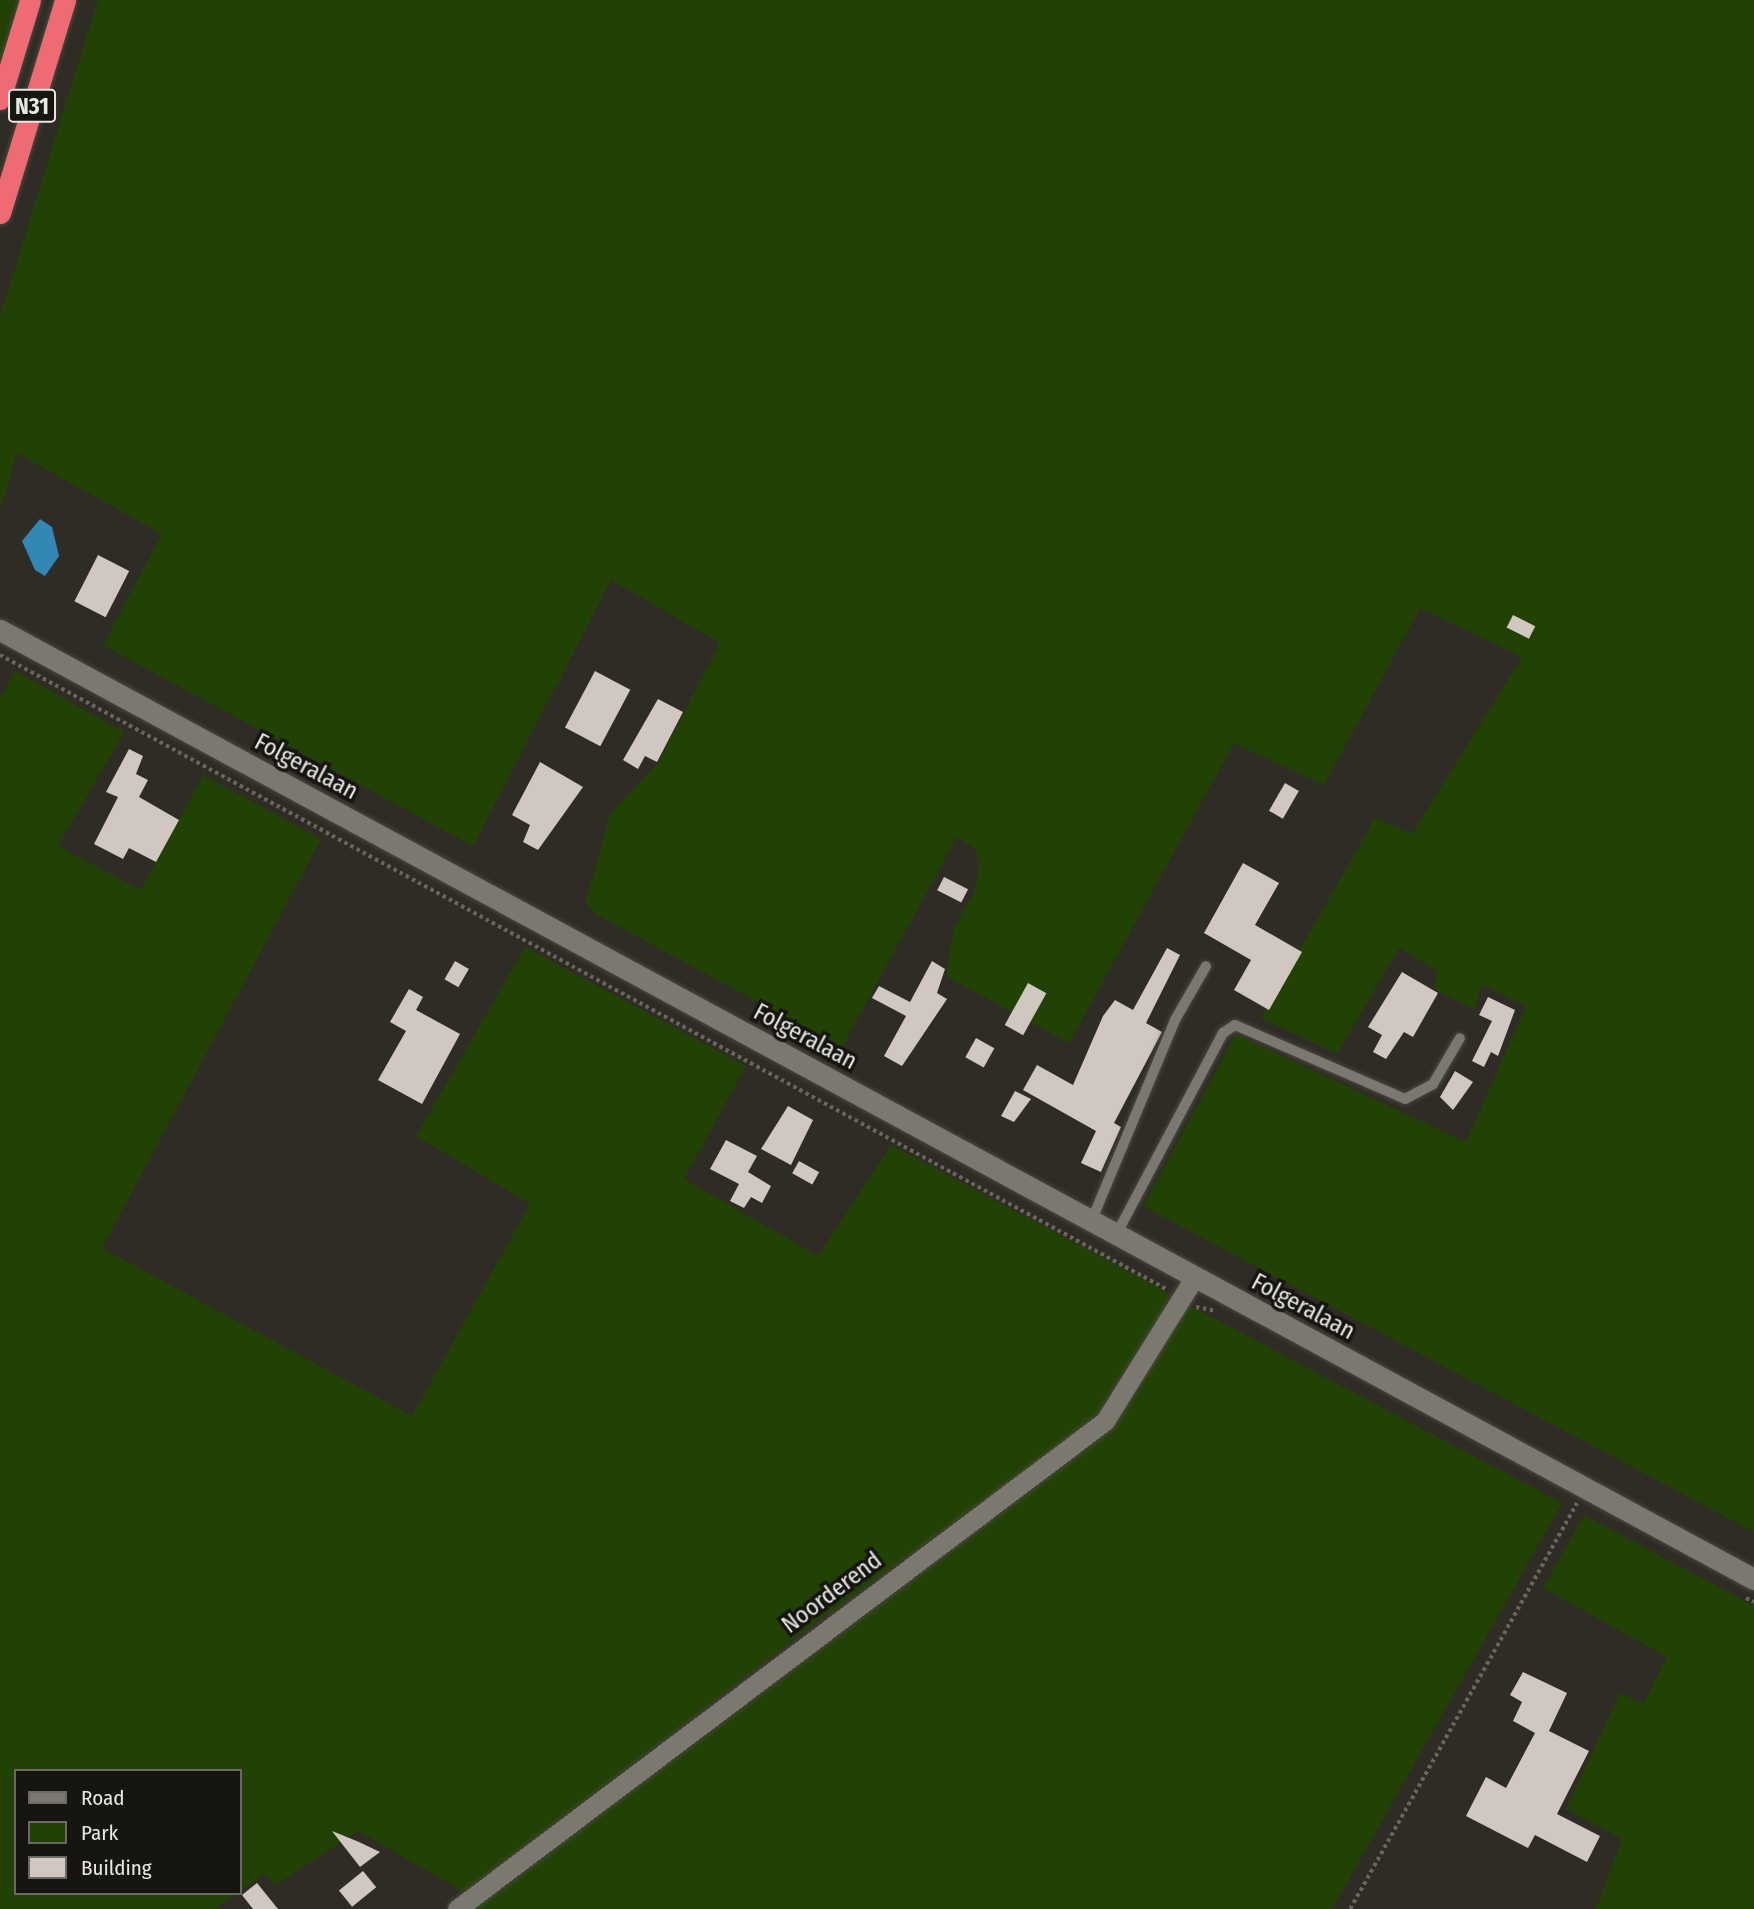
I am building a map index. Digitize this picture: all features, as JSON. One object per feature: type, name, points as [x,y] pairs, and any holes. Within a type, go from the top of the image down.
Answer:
[{"type":"highway","name":"N31","points":[[0,99],[30,0]]},
{"type":"highway","name":"N31","points":[[0,213],[65,0]]},
{"type":"main road","name":"Folgeralaan","points":[[0,630],[1754,1579]]},
{"type":"street","name":"Noorderend","points":[[457,1909],[1105,1421],[1194,1278]]},
{"type":"lane","points":[[1091,1222],[1175,1020],[1206,966]]},
{"type":"lane","points":[[1116,1236],[1223,1033],[1235,1025],[1405,1099],[1433,1084],[1460,1038]]},
{"type":"path","points":[[0,655],[1161,1282],[1181,1301]]},
{"type":"path","points":[[1350,1909],[1585,1489]]},
{"type":"green space","points":[[0,0],[23,0],[0,78]]},
{"type":"green space","points":[[98,0],[1754,0],[1754,1532],[1143,1206],[1236,1034],[1466,1142],[1526,1006],[1482,984],[1474,1009],[1434,989],[1438,971],[1399,948],[1337,1054],[1261,1018],[1375,818],[1412,834],[1522,657],[1420,608],[1324,785],[1234,743],[1069,1043],[946,976],[954,927],[974,893],[980,862],[974,848],[957,837],[842,1047],[597,915],[586,902],[610,814],[658,763],[720,643],[611,580],[473,846],[103,645],[162,534],[17,453],[0,510],[0,317]]},
{"type":"green space","points":[[15,671],[124,732],[58,846],[141,890],[203,775],[321,839],[102,1248],[412,1416],[530,1204],[416,1136],[525,947],[746,1066],[684,1179],[818,1256],[891,1145],[1171,1294],[1156,1323],[1093,1422],[802,1633],[466,1893],[358,1831],[274,1886],[265,1873],[242,1890],[242,1769],[14,1769],[14,1895],[234,1895],[215,1909],[0,1909],[0,699]]},
{"type":"green space","points":[[1187,1304],[1562,1503],[1332,1909],[471,1909],[1116,1421]]},
{"type":"green space","points":[[1584,1515],[1754,1606],[1754,1909],[1596,1909],[1622,1839],[1566,1809],[1620,1693],[1643,1704],[1667,1657],[1543,1588]]},
{"type":"water","points":[[40,519],[52,527],[59,556],[45,576],[35,570],[22,541]]},
{"type":"building","points":[[98,555],[129,571],[106,617],[74,601]]},
{"type":"building","points":[[1513,615],[1535,626],[1529,639],[1507,627]]},
{"type":"building","points":[[595,671],[630,690],[600,746],[565,728]]},
{"type":"building","points":[[658,699],[683,712],[657,762],[645,756],[638,769],[623,760]]},
{"type":"building","points":[[129,749],[143,756],[136,774],[148,780],[139,797],[179,820],[156,862],[129,848],[123,859],[94,844],[118,797],[106,792]]},
{"type":"building","points":[[540,762],[583,787],[538,850],[523,842],[530,825],[512,815]]},
{"type":"building","points":[[1285,783],[1299,791],[1283,819],[1269,811]]},
{"type":"building","points":[[1243,863],[1279,883],[1255,925],[1302,952],[1269,1010],[1234,990],[1251,960],[1204,933]]},
{"type":"building","points":[[944,877],[968,889],[961,903],[937,890]]},
{"type":"building","points":[[1167,948],[1180,955],[1146,1023],[1162,1032],[1114,1123],[1121,1127],[1101,1172],[1081,1163],[1096,1131],[1023,1090],[1037,1065],[1073,1085],[1103,1016],[1115,1000],[1133,1010]]},
{"type":"building","points":[[455,961],[469,969],[458,987],[444,979]]},
{"type":"building","points":[[932,961],[945,969],[937,993],[947,999],[902,1066],[884,1056],[906,1016],[872,998],[879,986],[910,1002]]},
{"type":"building","points":[[1402,972],[1438,993],[1413,1037],[1404,1032],[1386,1059],[1373,1052],[1382,1035],[1368,1027]]},
{"type":"building","points":[[1028,983],[1046,993],[1023,1035],[1005,1025]]},
{"type":"building","points":[[409,989],[423,997],[416,1010],[460,1034],[422,1104],[378,1080],[406,1031],[390,1022]]},
{"type":"building","points":[[1488,997],[1515,1010],[1498,1056],[1491,1052],[1484,1067],[1472,1061],[1492,1021],[1479,1015]]},
{"type":"building","points":[[976,1038],[994,1048],[984,1067],[965,1057]]},
{"type":"building","points":[[1455,1071],[1473,1082],[1453,1110],[1440,1097]]},
{"type":"building","points":[[1015,1091],[1031,1099],[1014,1122],[1001,1116]]},
{"type":"building","points":[[788,1106],[813,1120],[791,1165],[761,1149]]},
{"type":"building","points":[[726,1140],[757,1156],[748,1172],[771,1186],[762,1203],[751,1197],[744,1208],[730,1201],[739,1184],[710,1169]]},
{"type":"building","points":[[799,1161],[819,1172],[812,1184],[792,1173]]},
{"type":"building","points":[[1523,1672],[1567,1693],[1549,1731],[1589,1751],[1557,1814],[1600,1836],[1587,1862],[1535,1835],[1528,1848],[1466,1816],[1486,1777],[1506,1788],[1535,1733],[1513,1721],[1522,1702],[1510,1695]]},
{"type":"building","points":[[332,1831],[359,1842],[380,1852],[360,1867]]},
{"type":"building","points":[[363,1871],[376,1887],[352,1907],[339,1891]]},
{"type":"building","points":[[257,1883],[278,1909],[253,1909],[242,1895]]}]
